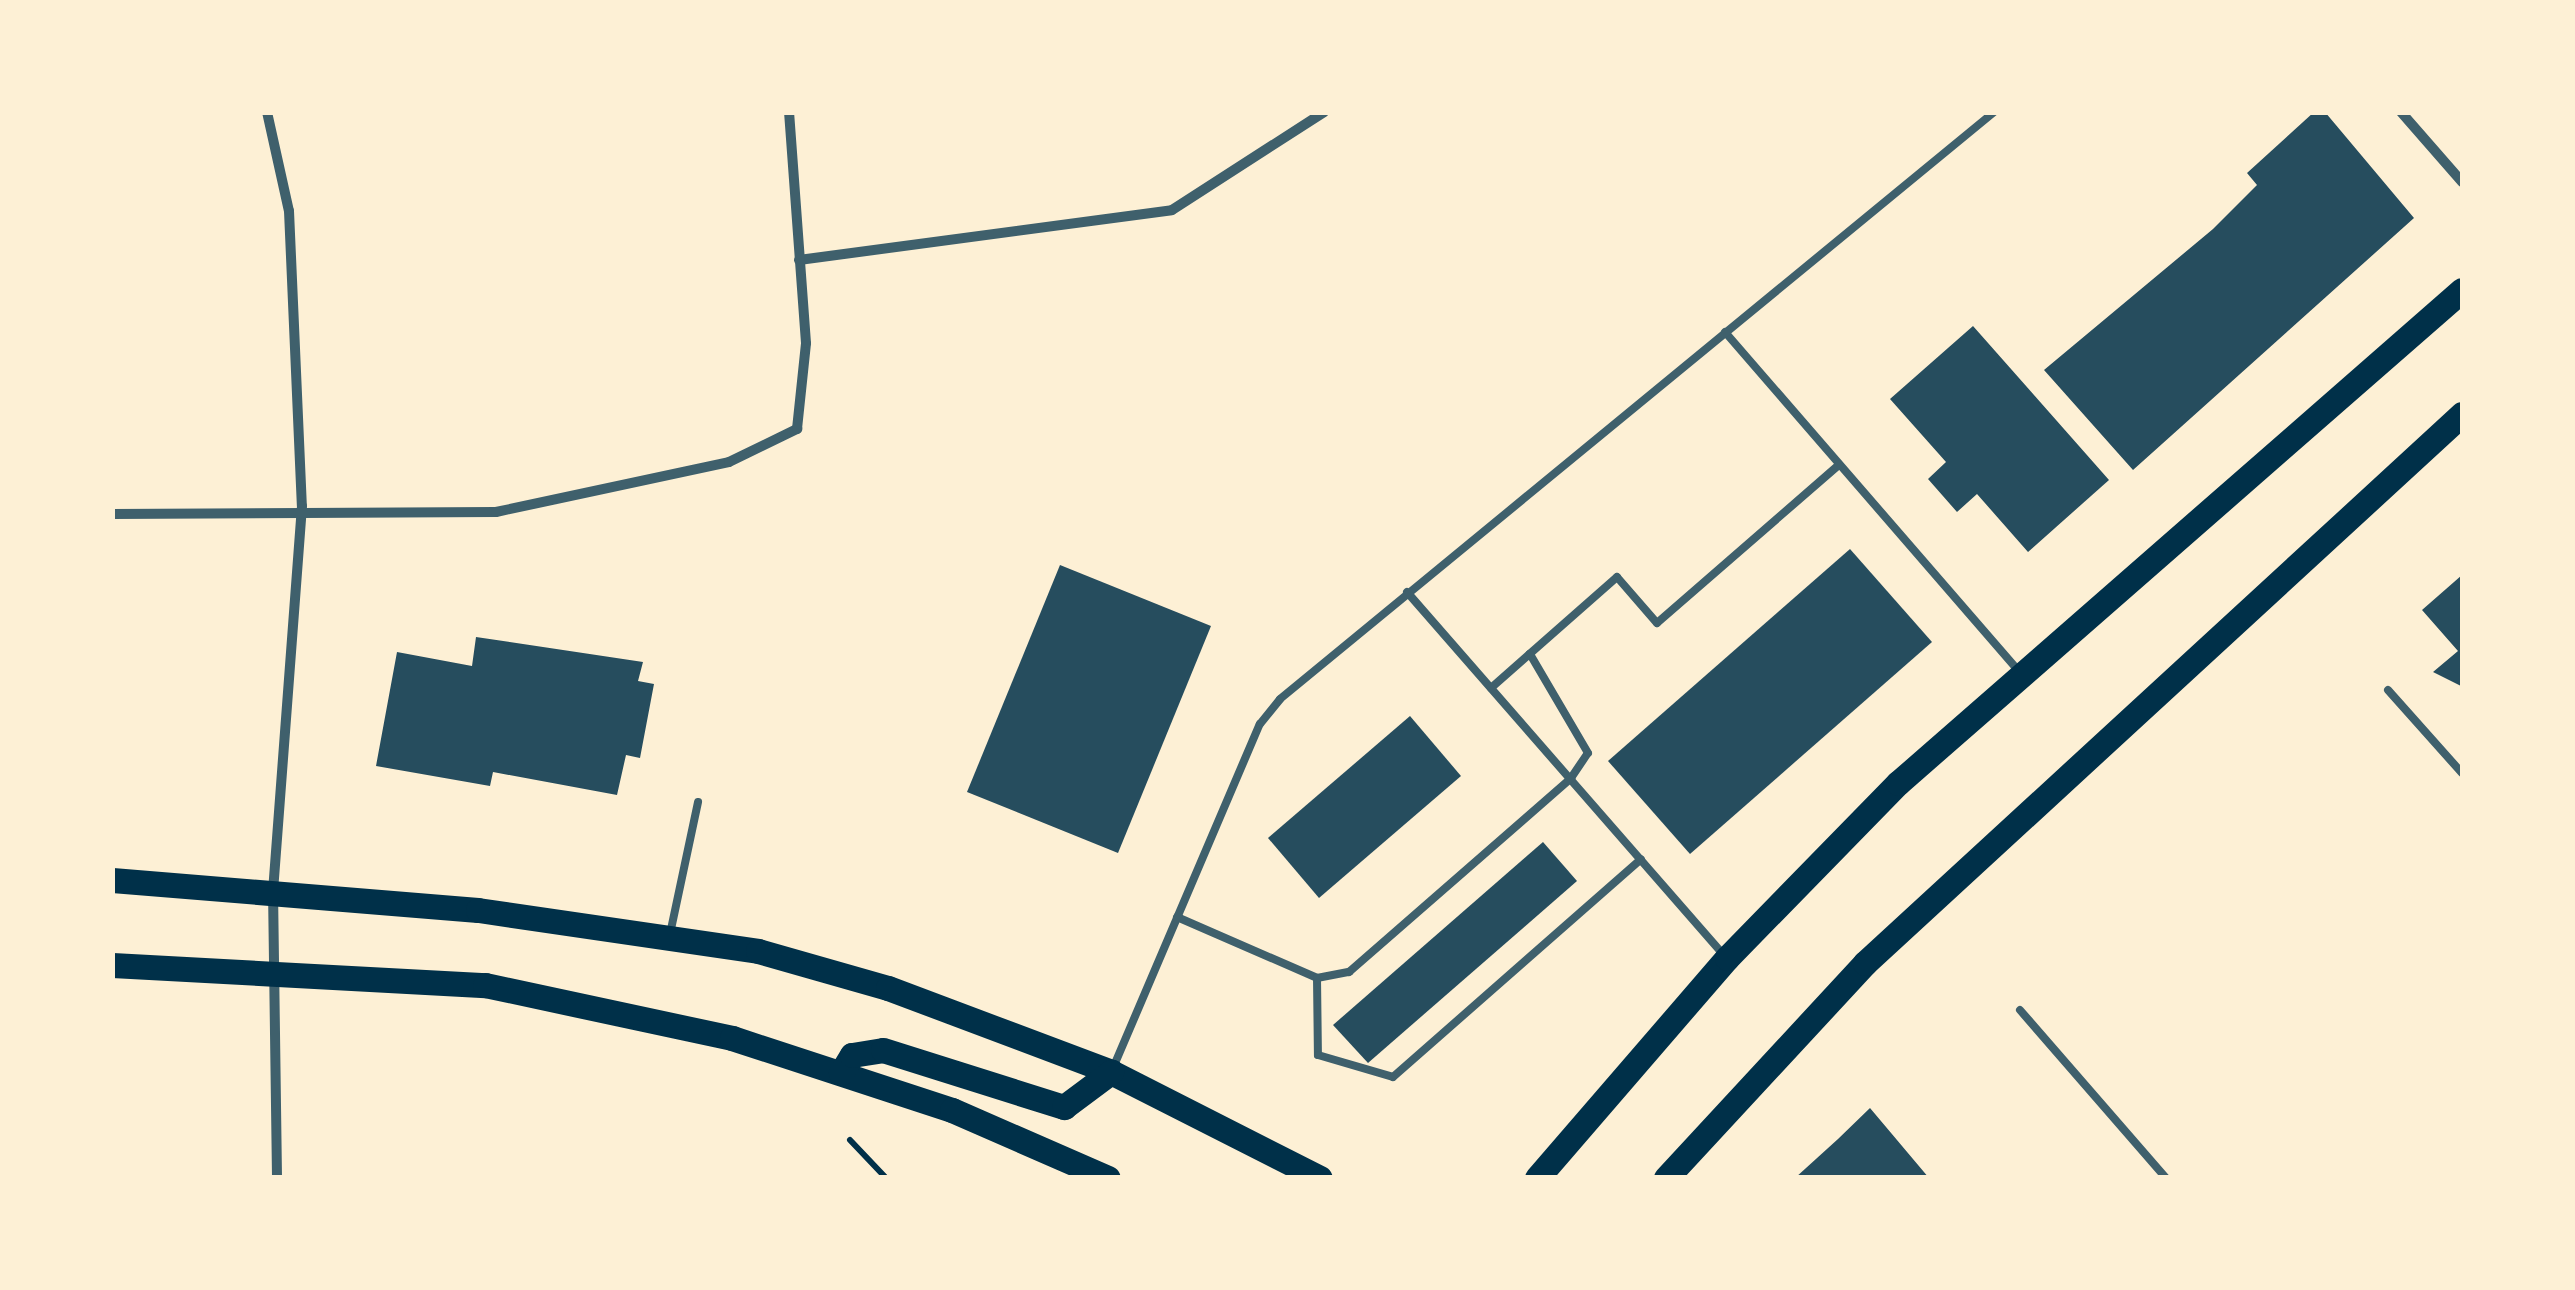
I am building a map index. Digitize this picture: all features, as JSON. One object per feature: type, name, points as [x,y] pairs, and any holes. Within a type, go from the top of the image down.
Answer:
[{"type":"main road","points":[[1536,1178],[1727,958],[2020,672],[2462,290]]},
{"type":"main road","points":[[1666,1178],[1890,939],[2462,414]]},
{"type":"main road","points":[[112,880],[273,890],[669,938],[888,988],[1111,1072],[1320,1178]]},
{"type":"main road","points":[[112,965],[272,968],[485,985],[732,1038],[841,1073],[1108,1178]]},
{"type":"main road","points":[[841,1073],[852,1055],[883,1050],[1064,1106],[1111,1072]]},
{"type":"street","points":[[267,112],[289,211],[302,506],[273,890],[277,1178]]},
{"type":"street","points":[[112,514],[302,506],[496,512],[729,462],[798,429],[806,343],[789,112]]},
{"type":"street","points":[[799,260],[1172,210],[1324,112]]},
{"type":"street","points":[[2401,112],[2462,182]]},
{"type":"lane","points":[[1111,1072],[1260,724],[1407,592],[1994,112]]},
{"type":"lane","points":[[1725,332],[2020,672]]},
{"type":"lane","points":[[1491,688],[1617,577],[1657,623],[1839,466]]},
{"type":"lane","points":[[1407,592],[1727,958]]},
{"type":"lane","points":[[1177,917],[1317,978],[1348,972],[1570,778],[1588,753],[1530,654]]},
{"type":"lane","points":[[2388,690],[2462,773]]},
{"type":"lane","points":[[669,938],[698,802]]},
{"type":"lane","points":[[1317,978],[1318,1056],[1393,1077],[1641,859]]},
{"type":"lane","points":[[2020,1010],[2166,1178]]},
{"type":"path","points":[[850,1140],[886,1178]]},
{"type":"building","points":[[2314,112],[2325,112],[2414,218],[2133,470],[2044,370],[2213,229],[2257,185],[2247,173]]},
{"type":"building","points":[[1973,326],[2109,480],[2028,552],[1977,494],[1957,512],[1928,479],[1946,462],[1890,399]]},
{"type":"building","points":[[1850,549],[1932,642],[1690,854],[1608,761]]},
{"type":"building","points":[[1060,565],[1211,626],[1118,853],[967,792]]},
{"type":"building","points":[[2462,575],[2461,686],[2433,672],[2458,651],[2422,610]]},
{"type":"building","points":[[476,637],[643,662],[638,681],[654,684],[640,758],[626,755],[617,795],[493,772],[490,786],[376,766],[397,652],[472,666]]},
{"type":"building","points":[[1410,716],[1461,776],[1319,898],[1268,838]]},
{"type":"building","points":[[1543,842],[1577,881],[1368,1063],[1333,1025]]},
{"type":"building","points":[[1870,1108],[1929,1178],[1795,1178],[1838,1139]]}]
